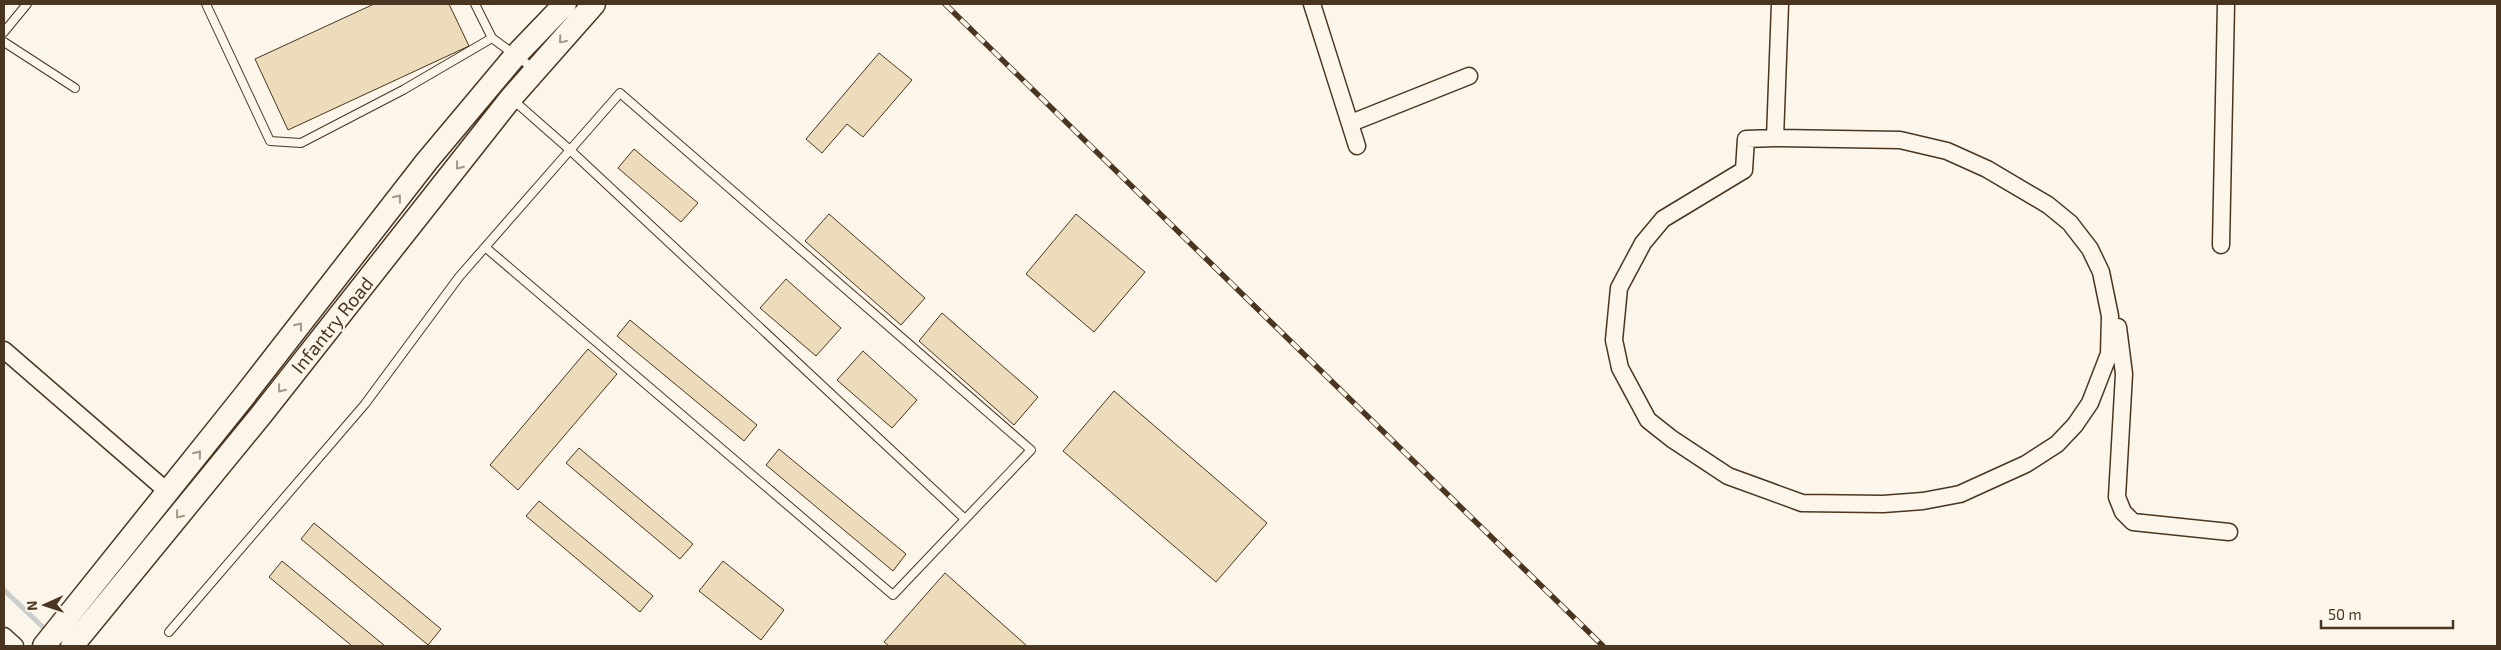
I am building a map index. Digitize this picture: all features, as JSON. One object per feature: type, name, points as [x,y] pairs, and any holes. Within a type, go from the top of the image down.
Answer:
[{"type":"main road","name":"Infantry Road","points":[[117,574],[273,399],[502,91],[515,56],[565,4]]},
{"type":"main road","name":"Infantry Road","points":[[44,646],[76,631],[117,574],[168,492],[428,161],[502,91],[536,70],[594,4]]},
{"type":"street","points":[[1312,4],[1357,146]]},
{"type":"street","points":[[1776,138],[1780,4]]},
{"type":"street","points":[[2221,245],[2226,4]]},
{"type":"street","points":[[1351,123],[1469,76]]},
{"type":"street","points":[[1776,138],[1900,140],[1947,151],[1987,169],[2048,204],[2070,223],[2090,249],[2101,272],[2108,300],[2109,354],[2090,403],[2057,444],[1996,480],[1960,494],[1923,501],[1883,504],[1802,503],[1728,476],[1672,439],[1648,420],[1632,394],[1620,368],[1614,340],[1620,288],[1643,243],[1663,219],[1744,170],[1746,139],[1776,138]]},
{"type":"street","points":[[2108,300],[2112,300],[2115,308],[2124,374],[2118,497],[2123,512],[2134,522],[2228,532]]},
{"type":"street","points":[[4,350],[168,492]]},
{"type":"street","points":[[4,636],[15,646]]},
{"type":"lane","points":[[4,32],[27,4]]},
{"type":"lane","points":[[206,4],[270,141],[301,144],[403,90],[492,38]]},
{"type":"lane","points":[[475,4],[492,38],[536,70]]},
{"type":"lane","points":[[4,42],[75,88]]},
{"type":"lane","points":[[502,91],[570,150],[965,519]]},
{"type":"lane","points":[[170,632],[365,404],[459,277],[485,247],[620,93],[1031,450],[893,595],[485,247]]},
{"type":"building","points":[[374,4],[449,4],[469,46],[288,130],[255,59]]},
{"type":"building","points":[[879,53],[912,80],[863,137],[847,124],[822,153],[806,139]]},
{"type":"building","points":[[634,149],[698,203],[681,222],[618,168]]},
{"type":"building","points":[[829,214],[925,298],[901,325],[805,241]]},
{"type":"building","points":[[1076,214],[1145,272],[1094,332],[1026,274]]},
{"type":"building","points":[[786,279],[841,328],[816,356],[760,308]]},
{"type":"building","points":[[942,313],[1038,397],[1014,425],[919,341]]},
{"type":"building","points":[[630,320],[757,425],[744,441],[617,336]]},
{"type":"building","points":[[588,349],[617,374],[518,490],[490,465]]},
{"type":"building","points":[[863,351],[917,400],[892,428],[837,380]]},
{"type":"building","points":[[1114,391],[1267,523],[1216,582],[1063,451]]},
{"type":"building","points":[[579,448],[693,544],[680,559],[566,463]]},
{"type":"building","points":[[779,449],[906,554],[893,571],[766,465]]},
{"type":"building","points":[[539,501],[653,596],[640,612],[526,516]]},
{"type":"building","points":[[314,523],[441,629],[428,645],[301,539]]},
{"type":"building","points":[[282,561],[385,646],[352,646],[269,577]]},
{"type":"building","points":[[723,561],[784,610],[761,640],[699,591]]},
{"type":"building","points":[[945,573],[1027,646],[889,646],[884,642]]},
{"type":"waterway","points":[[4,590],[48,632]]},
{"type":"railway","points":[[945,4],[1603,646]]}]
